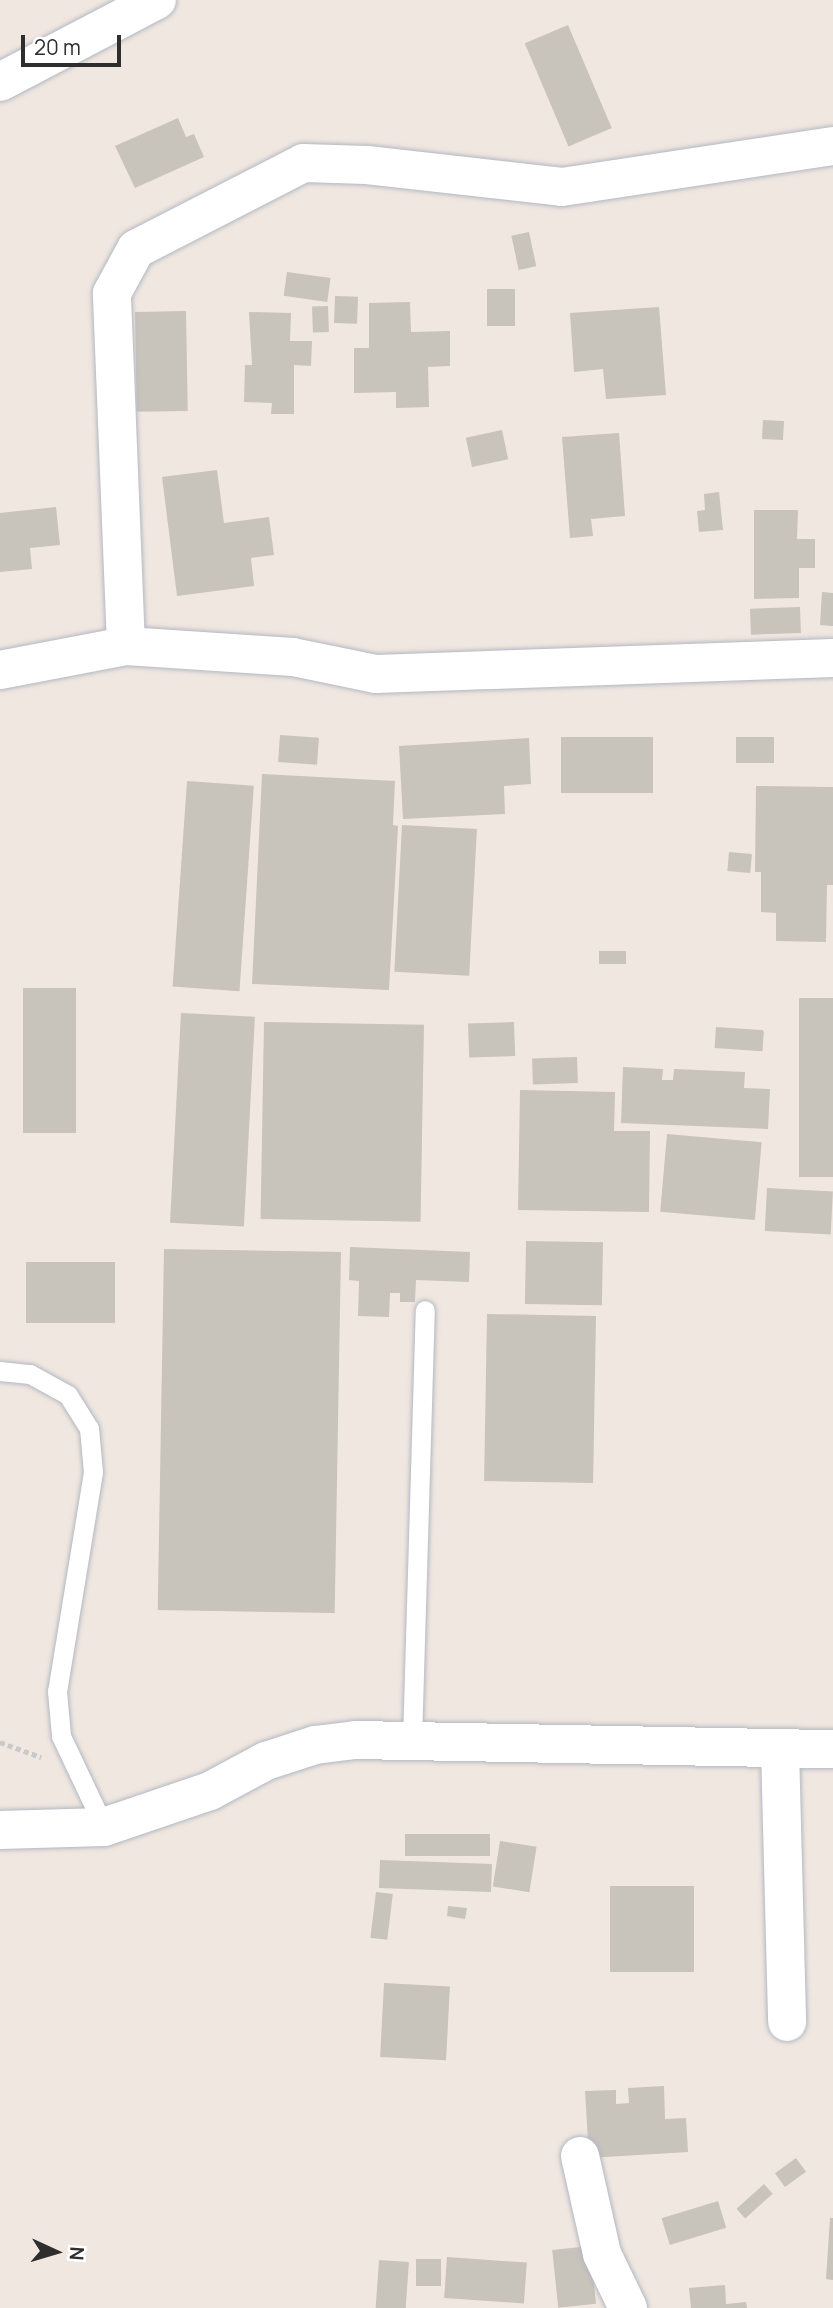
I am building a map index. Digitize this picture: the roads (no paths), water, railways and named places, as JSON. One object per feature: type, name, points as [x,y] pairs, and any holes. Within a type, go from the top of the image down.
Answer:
[{"type":"street","points":[[0,82],[157,0]]},
{"type":"street","points":[[126,646],[112,293],[136,250],[303,163],[367,165],[562,187],[833,146]]},
{"type":"street","points":[[0,670],[126,646],[293,657],[376,674],[833,658]]},
{"type":"street","points":[[0,1830],[104,1827],[172,1806],[266,1761],[315,1745],[412,1741],[833,1749]]},
{"type":"street","points":[[780,1749],[787,2022]]},
{"type":"street","points":[[580,2157],[602,2254],[628,2308]]},
{"type":"lane","points":[[412,1741],[425,1310]]},
{"type":"lane","points":[[0,1371],[30,1374],[68,1395],[89,1428],[93,1472],[57,1691],[61,1736],[104,1827]]}]
